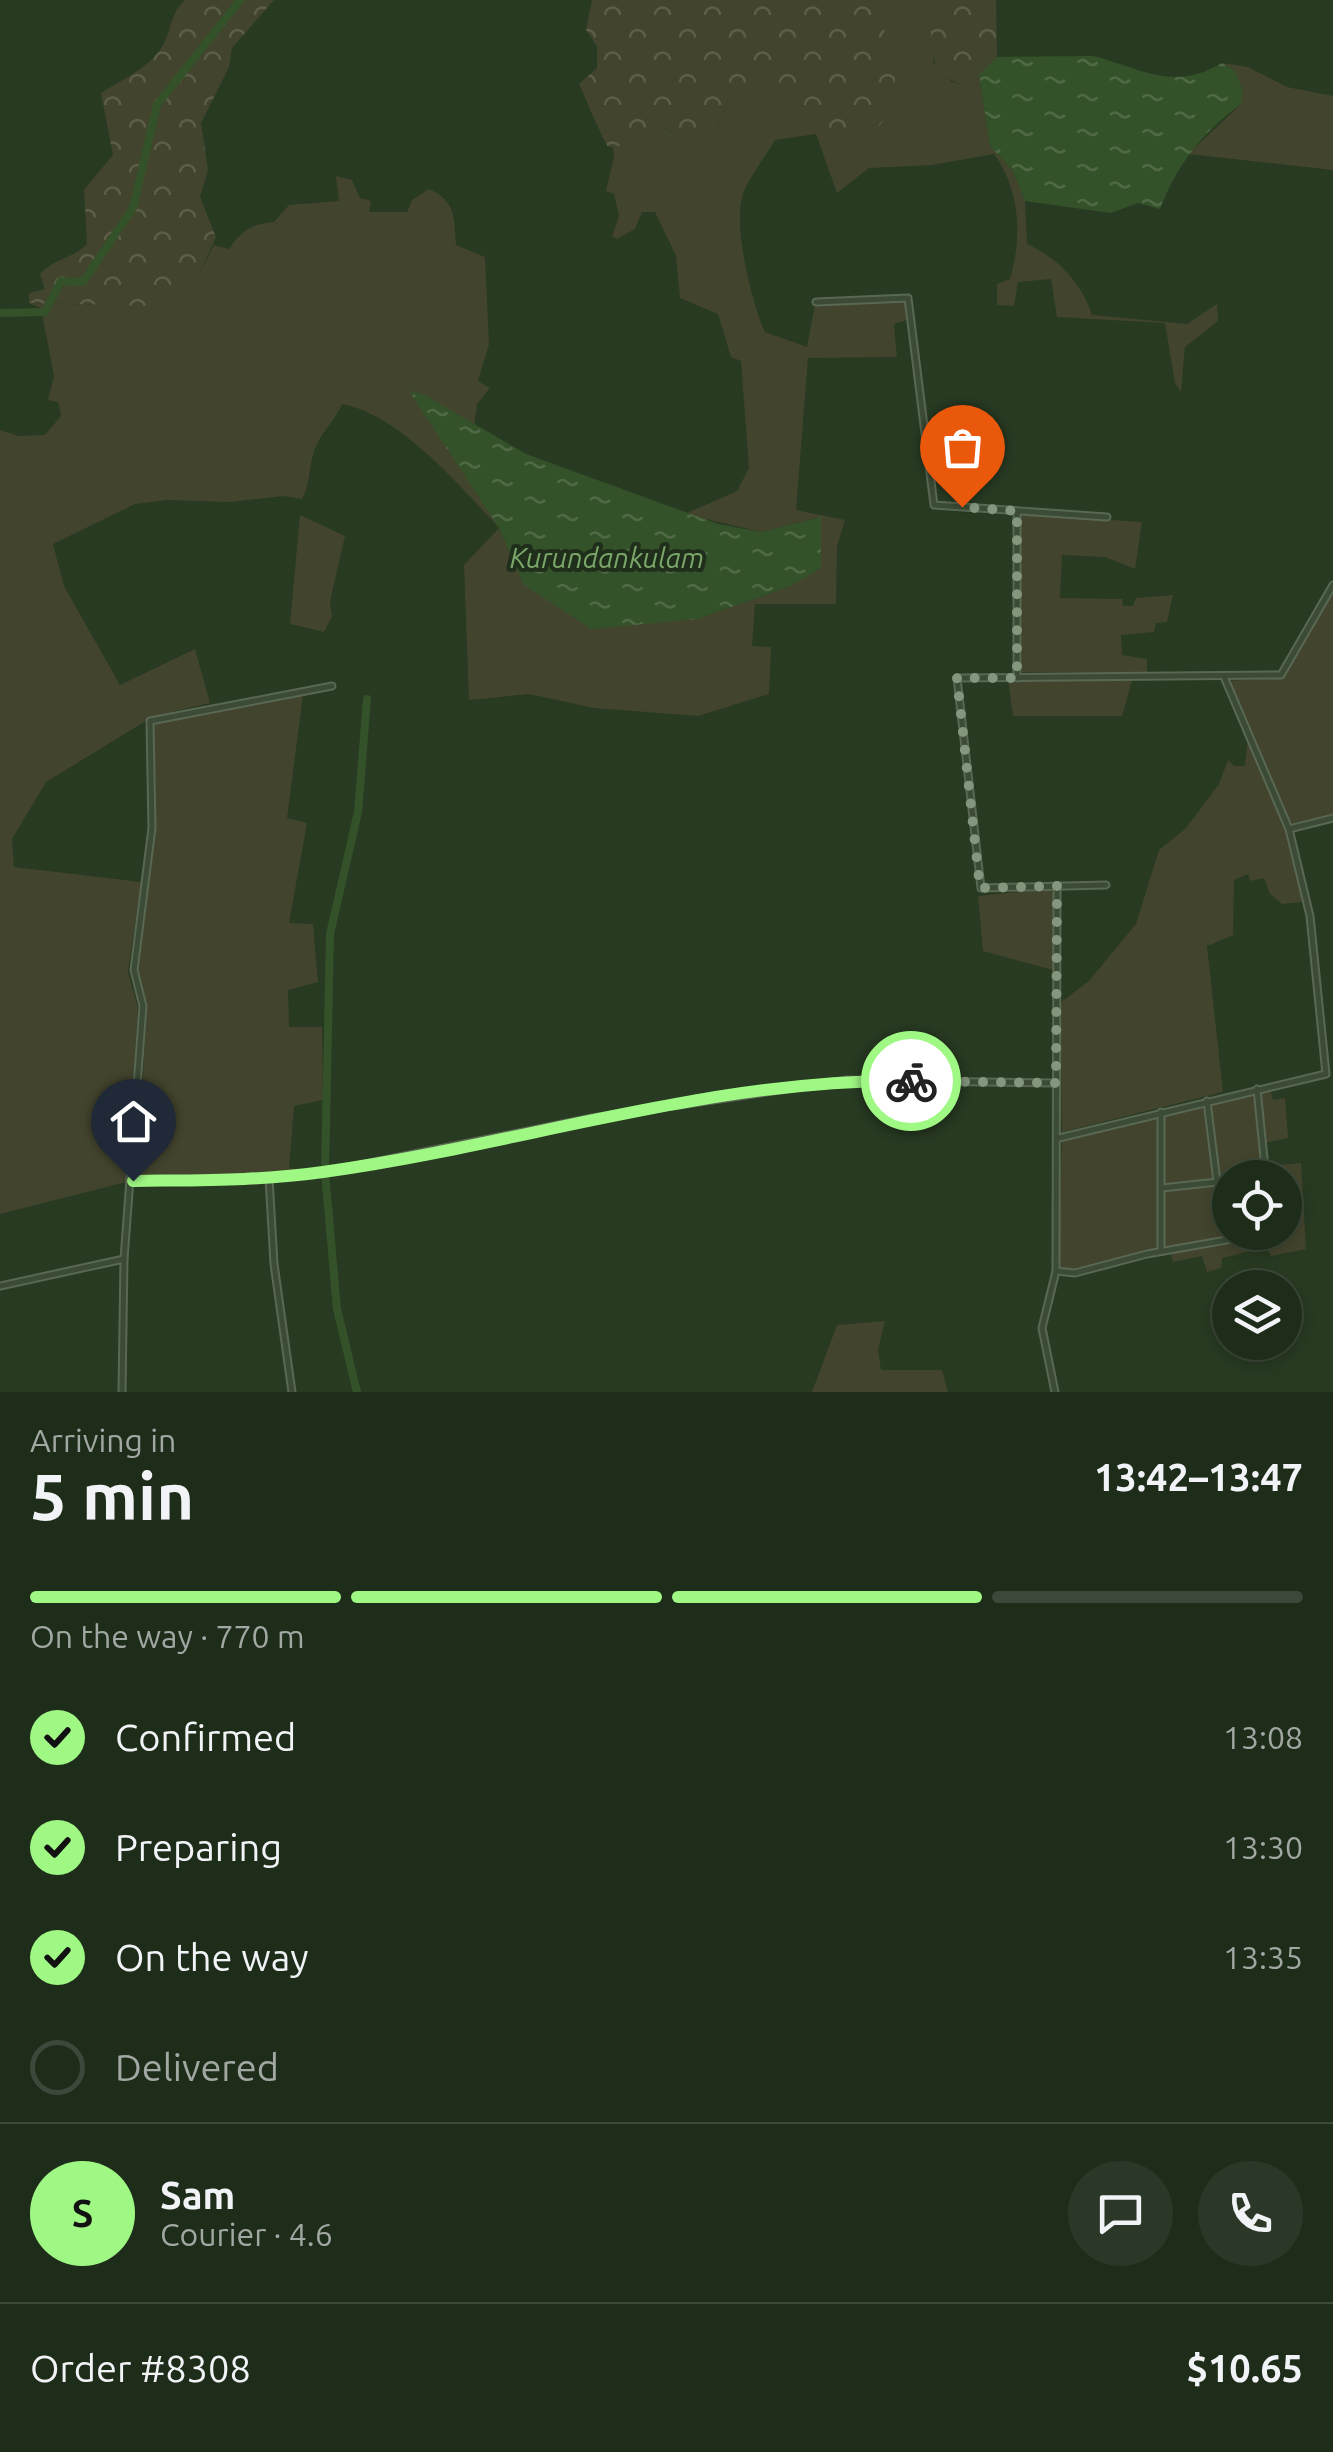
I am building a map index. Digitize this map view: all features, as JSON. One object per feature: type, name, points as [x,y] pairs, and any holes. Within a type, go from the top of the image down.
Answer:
[{"type":"street","points":[[816,302],[908,298],[934,504],[1107,517]]},
{"type":"street","points":[[1017,511],[1017,678]]},
{"type":"street","points":[[1106,885],[980,888],[957,678],[1280,675],[1333,585]]},
{"type":"street","points":[[1058,1138],[1329,1074],[1310,916],[1289,829],[1224,677]]},
{"type":"street","points":[[122,1392],[124,1260],[133,1181],[143,1006],[134,970],[152,828],[150,721],[332,686]]},
{"type":"street","points":[[1289,829],[1333,818]]},
{"type":"street","points":[[1056,1392],[1042,1328],[1056,1270],[1057,886]]},
{"type":"street","points":[[133,1181],[269,1178],[325,1172],[592,1118],[848,1080],[1056,1083]]},
{"type":"street","points":[[1258,1088],[1264,1160]]},
{"type":"street","points":[[1161,1188],[1217,1182],[1207,1101]]},
{"type":"street","points":[[1161,1112],[1161,1251]]},
{"type":"street","points":[[269,1178],[274,1264],[292,1392]]},
{"type":"street","points":[[1056,1270],[1075,1273],[1212,1242]]},
{"type":"street","points":[[0,1286],[124,1260]]},
{"type":"green space","points":[[185,0],[274,0],[232,48],[229,67],[201,123],[208,170],[200,197],[216,237],[200,272],[168,299],[144,306],[29,303],[29,293],[45,289],[40,274],[87,244],[84,190],[113,155],[101,93],[154,57]]},
{"type":"green space","points":[[592,0],[873,0],[895,72],[889,107],[874,135],[816,133],[797,94],[767,87],[730,96],[713,141],[689,139],[662,127],[654,143],[608,147],[579,84],[597,68],[597,46],[586,30]]},
{"type":"green space","points":[[873,0],[932,0],[933,62],[952,82],[969,87],[979,75],[990,146],[1013,171],[1025,201],[1027,244],[1049,256],[1067,273],[1082,292],[1092,315],[1187,324],[1217,304],[1218,321],[1185,347],[1181,392],[1175,383],[1165,323],[1057,317],[1051,279],[1018,282],[1014,306],[997,305],[997,284],[1010,279],[1017,215],[1010,183],[994,154],[932,165],[869,168],[837,193],[816,134],[775,140],[746,187],[740,207],[745,263],[765,332],[807,347],[815,305],[906,300],[907,320],[894,324],[897,357],[808,358],[796,510],[845,520],[837,546],[836,604],[755,604],[752,646],[771,647],[769,694],[698,716],[594,708],[529,694],[469,700],[464,565],[499,528],[524,584],[697,619],[791,586],[820,517],[761,532],[685,514],[737,491],[749,468],[741,361],[731,357],[718,314],[680,298],[676,256],[655,212],[642,212],[635,229],[617,239],[612,237],[619,216],[614,194],[606,191],[614,156],[612,143],[661,127],[689,139],[719,126],[730,95],[767,87],[797,93],[804,105],[883,28]]},
{"type":"green space","points":[[932,0],[996,0],[997,57],[969,87],[943,74],[936,65],[931,43]]},
{"type":"green space","points":[[1222,63],[1248,67],[1287,87],[1333,96],[1333,170],[1188,154],[1241,104],[1235,71]]},
{"type":"green space","points":[[336,176],[352,180],[360,198],[371,201],[369,212],[407,212],[412,200],[429,189],[449,205],[456,245],[485,257],[489,344],[478,381],[490,388],[477,404],[474,426],[425,395],[499,528],[406,437],[364,410],[342,404],[316,446],[302,499],[283,496],[231,502],[167,500],[135,504],[53,544],[64,586],[120,685],[195,649],[210,703],[154,716],[46,782],[12,839],[14,867],[141,882],[128,972],[138,1008],[126,1182],[0,1214],[0,430],[19,436],[45,435],[61,416],[58,402],[48,400],[54,376],[41,308],[29,303],[101,305],[200,272],[214,245],[229,249],[253,226],[274,222],[289,205],[339,201]]},
{"type":"green space","points":[[1020,514],[1142,522],[1135,569],[1105,557],[1062,555],[1060,598],[1122,599],[1123,606],[1133,606],[1136,598],[1173,595],[1167,622],[1156,623],[1154,632],[1121,635],[1122,655],[1147,659],[1147,673],[1022,672]]},
{"type":"green space","points":[[300,515],[345,536],[330,601],[332,617],[324,632],[290,624]]},
{"type":"green space","points":[[1333,592],[1333,822],[1293,833],[1228,681],[1283,678]]},
{"type":"green space","points":[[1008,678],[1132,681],[1122,716],[1013,716]]},
{"type":"green space","points":[[303,695],[287,818],[307,823],[289,923],[313,924],[318,982],[288,990],[289,1027],[322,1027],[323,1100],[294,1106],[289,1168],[300,1170],[300,1174],[137,1178],[147,1006],[138,970],[156,830],[154,723]]},
{"type":"green space","points":[[1248,739],[1286,831],[1303,902],[1282,904],[1270,894],[1264,878],[1250,881],[1248,874],[1234,880],[1233,935],[1207,946],[1223,1092],[1062,1132],[1060,1003],[1089,981],[1136,924],[1159,850],[1186,828],[1219,784],[1228,760],[1234,766],[1245,766]]},
{"type":"green space","points":[[1047,889],[1053,893],[1053,970],[983,951],[978,896]]},
{"type":"green space","points":[[1270,1089],[1273,1100],[1285,1098],[1288,1138],[1259,1144],[1261,1160],[1212,1160],[1212,1250],[1255,1250],[1222,1258],[1221,1268],[1207,1272],[1202,1256],[1173,1262],[1170,1252],[1076,1276],[1058,1275],[1062,1141]]},
{"type":"green space","points":[[1302,1180],[1306,1249],[1302,1250]]},
{"type":"green space","points":[[1268,1250],[1301,1250],[1271,1256]]},
{"type":"green space","points":[[885,1321],[878,1350],[881,1370],[942,1370],[948,1392],[812,1392],[837,1325]]},
{"type":"water","points":[[1093,56],[1173,77],[1204,72],[1222,63],[1235,71],[1243,91],[1241,104],[1193,150],[1160,209],[1138,203],[1111,213],[1025,201],[1013,171],[990,146],[979,75],[997,57]]},
{"type":"water","name":"Kurundankulam","points":[[409,391],[425,395],[526,454],[718,524],[761,532],[821,517],[821,568],[791,586],[697,619],[591,629],[524,585],[499,528]]},
{"type":"waterway","points":[[0,313],[45,312],[61,281],[83,282],[133,208],[157,105],[240,0]]},
{"type":"waterway","points":[[357,1392],[337,1309],[325,1172],[330,934],[358,812],[367,699]]},
{"type":"way so far","points":[[911,1081],[1056,1083],[1057,886],[980,888],[957,678],[1017,678],[1017,511],[962,507]]},
{"type":"route","points":[[133,1181],[251,1180],[325,1172],[592,1118],[848,1080],[911,1081]]}]
